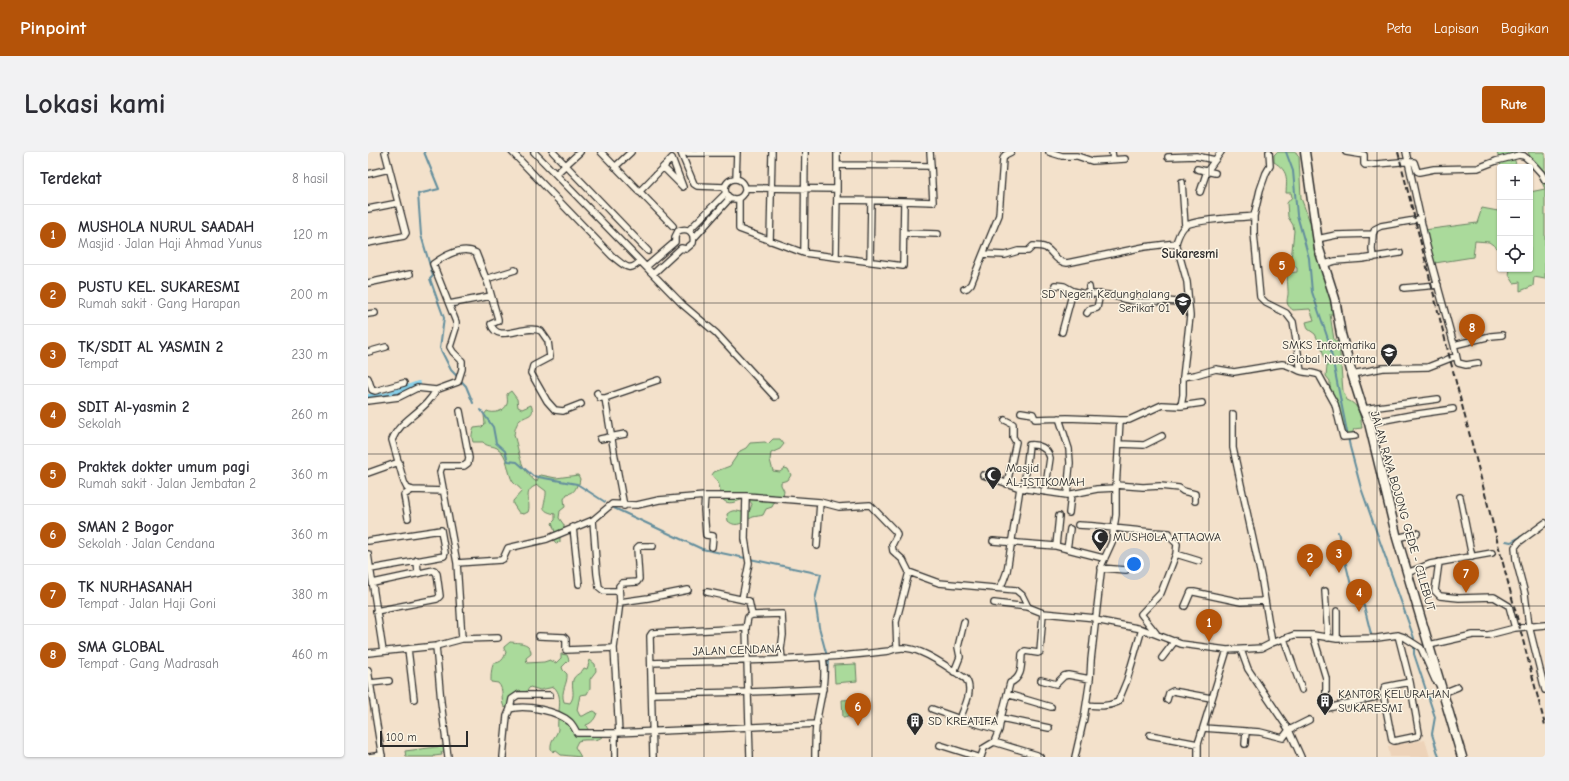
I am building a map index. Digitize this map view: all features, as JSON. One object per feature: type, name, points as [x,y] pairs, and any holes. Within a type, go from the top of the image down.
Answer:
[{"type":"main road","name":"JALAN RAYA BOJONG GEDE - CILEBUT","points":[[1307,152],[1317,239],[1335,299],[1341,334],[1363,409],[1369,423],[1425,646],[1441,689],[1462,757]]},
{"type":"street","points":[[368,243],[406,235],[385,152]]},
{"type":"street","points":[[512,152],[612,256],[625,266],[631,268],[635,267],[640,261]]},
{"type":"street","points":[[534,152],[683,305],[716,333],[775,397]]},
{"type":"street","points":[[553,152],[648,250]]},
{"type":"street","points":[[556,174],[580,152]]},
{"type":"street","points":[[601,152],[673,226]]},
{"type":"street","points":[[615,167],[631,152]]},
{"type":"street","points":[[725,187],[697,186],[694,184],[681,153],[737,152],[736,179]]},
{"type":"street","points":[[770,241],[772,152]]},
{"type":"street","points":[[804,253],[805,152]]},
{"type":"street","points":[[836,257],[837,152]]},
{"type":"street","points":[[837,200],[933,202],[930,152]]},
{"type":"street","points":[[964,289],[971,284],[999,215],[1003,159],[1005,155],[1011,152]]},
{"type":"street","points":[[1049,152],[1062,156],[1080,156],[1088,160],[1125,158]]},
{"type":"street","points":[[1112,152],[1113,159]]},
{"type":"street","points":[[1200,192],[1207,171],[1221,152]]},
{"type":"street","points":[[1269,152],[1270,166],[1262,185],[1254,216],[1254,233],[1260,297],[1266,303],[1286,313],[1293,322],[1301,371]]},
{"type":"street","points":[[1346,152],[1364,155],[1365,165],[1409,161],[1414,162],[1417,171],[1419,172],[1434,169],[1478,168],[1496,161],[1519,155],[1524,156],[1541,173],[1545,180]]},
{"type":"street","points":[[1406,152],[1421,219],[1458,363],[1461,365],[1478,363]]},
{"type":"street","points":[[1168,157],[1196,156],[1215,160]]},
{"type":"street","points":[[639,192],[663,167],[672,158],[683,187],[663,167]]},
{"type":"street","points":[[837,165],[931,166]]},
{"type":"street","points":[[368,174],[389,169]]},
{"type":"street","points":[[1198,169],[1215,173]]},
{"type":"street","points":[[725,187],[731,180],[736,179],[741,180],[746,188]]},
{"type":"street","points":[[1181,406],[1189,326],[1187,282],[1176,243],[1185,226],[1182,182]]},
{"type":"street","points":[[725,187],[726,193],[734,200],[743,196],[746,188]]},
{"type":"street","points":[[746,188],[837,189]]},
{"type":"street","points":[[689,230],[726,193]]},
{"type":"street","points":[[653,274],[681,248],[684,249],[689,247],[693,243],[694,238],[730,198]]},
{"type":"street","points":[[739,199],[739,229],[804,253],[903,266],[904,202]]},
{"type":"street","points":[[870,261],[871,201]]},
{"type":"street","points":[[368,209],[398,203]]},
{"type":"street","points":[[1185,226],[1204,221],[1254,216]]},
{"type":"street","points":[[1373,258],[1373,234],[1375,229],[1381,226],[1421,219]]},
{"type":"street","points":[[646,267],[675,242],[675,237],[678,231],[683,229],[689,230],[694,238]]},
{"type":"street","points":[[904,234],[938,234]]},
{"type":"street","points":[[1317,239],[1336,235],[1373,234]]},
{"type":"street","points":[[675,242],[681,248]]},
{"type":"street","points":[[983,254],[1005,256],[1018,251],[1028,251],[1033,246],[1042,246],[1061,262],[1067,263],[1144,247],[1176,243]]},
{"type":"street","points":[[368,401],[399,397],[416,388],[436,390],[458,382],[461,373],[462,361],[450,347],[456,328],[456,322],[433,264],[454,252],[465,250],[473,251],[478,254],[498,320],[491,324],[494,330],[497,333],[502,334],[537,329],[541,330],[548,341],[550,357],[533,366],[532,372],[551,406],[559,412],[581,404]]},
{"type":"street","points":[[1325,264],[1335,261],[1373,258],[1400,253]]},
{"type":"street","points":[[486,279],[515,270]]},
{"type":"street","points":[[368,283],[410,274]]},
{"type":"street","points":[[1055,285],[1064,286],[1073,291],[1116,296],[1136,302],[1166,301],[1188,303]]},
{"type":"street","points":[[1404,288],[1438,285]]},
{"type":"street","points":[[1089,287],[1090,294]]},
{"type":"street","points":[[1062,332],[1073,291]]},
{"type":"street","points":[[1087,313],[1089,310],[1097,308],[1100,294]]},
{"type":"street","points":[[449,304],[491,296]]},
{"type":"street","points":[[368,314],[375,313]]},
{"type":"street","points":[[1454,345],[1491,336],[1502,335]]},
{"type":"street","points":[[368,352],[386,347]]},
{"type":"street","points":[[1352,374],[1382,368],[1428,367],[1456,356]]},
{"type":"street","points":[[1183,376],[1196,375],[1216,369],[1234,372],[1290,364],[1301,371],[1318,375],[1333,400],[1339,416],[1341,434],[1345,438],[1354,437]]},
{"type":"street","points":[[368,378],[372,390],[375,391],[404,383]]},
{"type":"street","points":[[597,393],[600,398],[605,398],[658,380]]},
{"type":"street","points":[[436,390],[433,396],[394,434],[392,444],[407,488],[412,490],[444,492]]},
{"type":"street","points":[[605,398],[624,506]]},
{"type":"street","points":[[1363,409],[1438,399]]},
{"type":"street","points":[[1021,412],[1033,414],[1035,419],[1059,418],[1129,420],[1162,405],[1181,406],[1202,403]]},
{"type":"street","points":[[1369,423],[1453,409]]},
{"type":"street","points":[[460,411],[469,458],[468,462],[464,466],[442,466],[440,472],[457,563],[462,639]]},
{"type":"street","points":[[1234,414],[1233,448],[1241,480],[1272,643]]},
{"type":"street","points":[[1059,418],[1069,449],[1069,513]]},
{"type":"street","points":[[1005,420],[1013,424],[1013,437],[1016,442],[1008,484]]},
{"type":"street","points":[[1074,757],[1086,705],[1090,679],[1101,568],[1112,542],[1114,528],[1120,420]]},
{"type":"street","points":[[600,439],[626,434]]},
{"type":"street","points":[[1119,444],[1144,445],[1162,436]]},
{"type":"street","points":[[999,588],[1003,582],[1012,542],[1013,524],[1022,488],[1028,445],[1035,444],[1046,450],[1049,454],[1050,458],[1045,492]]},
{"type":"street","points":[[368,473],[399,462]]},
{"type":"street","points":[[983,475],[1022,488],[1069,495],[1116,486],[1160,486],[1179,488],[1183,491],[1196,494],[1195,501]]},
{"type":"street","points":[[408,518],[404,494],[412,490]]},
{"type":"street","points":[[457,563],[501,560],[503,559],[508,548],[547,539],[593,520],[612,504],[624,506],[637,505],[659,500],[705,496],[746,496],[820,502],[836,506],[870,505],[896,532],[897,535],[892,545],[893,551],[903,560],[909,572],[896,622],[897,648],[912,649],[921,652],[966,679],[969,684],[969,692],[960,719]]},
{"type":"street","points":[[705,496],[704,510],[706,535],[713,536],[712,547]]},
{"type":"street","points":[[742,599],[749,563],[745,539],[746,496]]},
{"type":"street","points":[[1460,497],[1472,558]]},
{"type":"street","points":[[817,546],[820,502]]},
{"type":"street","points":[[1056,546],[1060,516]]},
{"type":"street","points":[[593,520],[599,587],[604,591],[618,591]]},
{"type":"street","points":[[1545,523],[1519,542],[1515,547],[1516,560],[1525,594],[1529,626],[1545,690]]},
{"type":"street","points":[[1078,525],[1100,526],[1146,532],[1169,532],[1169,536],[1177,544],[1176,554],[1159,596],[1141,614],[1156,633]]},
{"type":"street","points":[[573,527],[579,584]]},
{"type":"street","points":[[1068,549],[1070,529]]},
{"type":"street","points":[[368,541],[440,530],[445,554],[369,569]]},
{"type":"street","points":[[1397,538],[1418,534]]},
{"type":"street","points":[[993,542],[1012,542],[1056,546],[1104,558]]},
{"type":"street","points":[[615,757],[617,733],[614,648],[620,602],[618,591],[619,586],[622,583],[637,582],[639,579],[637,548],[639,546],[654,546]]},
{"type":"street","points":[[368,554],[369,569],[373,584],[383,652]]},
{"type":"street","points":[[1176,554],[1199,561]]},
{"type":"street","points":[[1407,572],[1439,562],[1492,554]]},
{"type":"street","points":[[417,560],[418,573]]},
{"type":"street","points":[[1439,562],[1435,591],[1440,596],[1460,598],[1494,597],[1509,606],[1515,628]]},
{"type":"street","points":[[1101,568],[1126,570]]},
{"type":"street","points":[[373,584],[434,570],[437,574],[440,598],[376,611]]},
{"type":"street","points":[[909,572],[939,583],[1016,590],[1022,595],[1028,607]]},
{"type":"street","points":[[620,602],[688,590]]},
{"type":"street","points":[[1325,591],[1328,638]]},
{"type":"street","points":[[707,592],[750,602],[752,614]]},
{"type":"street","points":[[1185,606],[1191,592],[1241,602],[1265,601]]},
{"type":"street","points":[[368,605],[375,603]]},
{"type":"street","points":[[994,603],[1028,607],[1043,613],[1095,619],[1156,633],[1181,644],[1228,650],[1262,648],[1294,635],[1313,635],[1337,639],[1401,636],[1425,646],[1473,636],[1488,635],[1515,628],[1545,626]]},
{"type":"street","points":[[1337,611],[1337,639]]},
{"type":"street","points":[[940,745],[979,757],[984,748],[994,742],[999,730],[1010,683],[1017,680],[1019,675],[1022,654],[1025,651],[1040,652],[1043,613]]},
{"type":"street","points":[[750,757],[746,628],[748,617],[752,614],[782,614],[784,635],[781,649],[782,659]]},
{"type":"street","points":[[954,672],[960,658],[958,647],[964,622]]},
{"type":"street","points":[[653,757],[650,636],[653,632],[746,628]]},
{"type":"street","points":[[1086,705],[1111,705],[1118,702],[1127,680],[1142,629]]},
{"type":"street","points":[[1313,635],[1326,678],[1326,704],[1328,708],[1376,697]]},
{"type":"street","points":[[539,636],[564,637],[566,639],[566,650],[614,648]]},
{"type":"street","points":[[1401,636],[1410,682],[1419,733],[1418,736],[1413,738],[1394,741],[1392,740],[1383,693],[1385,687],[1388,685],[1410,682]]},
{"type":"street","points":[[368,653],[436,646],[462,639],[498,638]]},
{"type":"street","points":[[1284,639],[1302,690]]},
{"type":"street","points":[[1162,658],[1175,641]]},
{"type":"street","points":[[436,646],[448,757]]},
{"type":"street","name":"JALAN CENDANA","points":[[651,663],[747,661],[824,657],[889,652],[897,648]]},
{"type":"street","points":[[408,649],[414,699]]},
{"type":"street","points":[[1198,757],[1198,744],[1211,698],[1228,650]]},
{"type":"street","points":[[1241,650],[1248,669],[1289,730],[1301,757]]},
{"type":"street","points":[[815,757],[817,724],[825,672],[824,657]]},
{"type":"street","points":[[368,670],[382,756],[369,757]]},
{"type":"street","points":[[1042,680],[1056,684],[1064,676],[1068,675],[1090,679]]},
{"type":"street","points":[[370,683],[389,680]]},
{"type":"street","points":[[1441,689],[1458,686]]},
{"type":"street","points":[[652,694],[823,689]]},
{"type":"street","points":[[1167,700],[1169,693],[1173,691],[1211,698]]},
{"type":"street","points":[[1007,694],[1051,707]]},
{"type":"street","points":[[503,757],[507,716],[512,699],[518,695],[550,695]]},
{"type":"street","points":[[510,709],[516,707],[541,710],[558,715],[571,723],[577,733],[617,733],[817,724]]},
{"type":"street","points":[[932,709],[999,730]]},
{"type":"street","points":[[1001,718],[1049,728]]},
{"type":"street","points":[[1203,728],[1260,732],[1283,738],[1289,730],[1309,720]]},
{"type":"street","points":[[1244,744],[1246,731]]},
{"type":"street","points":[[1150,735],[1198,744]]},
{"type":"street","points":[[994,742],[1040,757]]},
{"type":"shaded area","points":[[1425,740],[1430,757],[1390,757],[1388,746]]},
{"type":"green space","points":[[1277,152],[1296,152],[1299,157],[1301,198],[1310,222],[1331,295],[1331,304],[1334,314],[1330,314],[1334,340],[1339,343],[1343,391],[1347,400],[1355,405],[1359,411],[1361,419],[1362,428],[1354,429],[1352,434],[1347,435],[1342,430],[1339,412],[1330,389],[1330,381],[1326,376],[1327,366],[1321,346],[1315,334],[1308,329],[1306,322],[1314,320],[1310,309],[1293,310],[1287,303],[1287,273],[1297,272],[1297,268],[1292,264],[1291,260],[1294,231],[1293,225],[1288,217],[1287,203],[1292,197],[1291,193],[1286,193],[1286,175],[1282,168],[1274,162],[1274,155]]},
{"type":"green space","points":[[1497,152],[1523,152],[1513,155],[1516,164],[1500,164]]},
{"type":"green space","points":[[1528,152],[1545,152],[1545,189]]},
{"type":"green space","points":[[1545,189],[1545,279],[1534,277],[1533,286],[1520,291],[1520,282],[1514,283],[1509,275],[1510,272],[1533,272],[1533,191]]},
{"type":"green space","points":[[1482,208],[1497,211],[1497,248],[1489,242],[1475,241],[1473,257],[1435,263],[1424,230],[1477,223]]},
{"type":"green space","points":[[511,391],[517,399],[518,407],[522,409],[531,405],[532,409],[532,413],[530,415],[520,420],[514,435],[521,460],[526,471],[535,481],[537,481],[541,475],[556,478],[578,475],[580,479],[575,490],[567,494],[564,499],[565,507],[560,511],[559,518],[564,525],[564,529],[560,536],[560,542],[556,543],[549,535],[555,532],[552,523],[555,520],[555,514],[546,511],[544,508],[546,491],[538,485],[533,487],[528,493],[528,512],[524,514],[519,513],[513,504],[513,501],[522,491],[511,478],[504,455],[497,448],[483,442],[473,442],[472,435],[474,428],[482,427],[485,424],[484,415],[487,411],[501,411],[506,407],[507,394]]},
{"type":"green space","points":[[773,439],[780,439],[784,444],[780,449],[771,453],[770,460],[773,471],[780,472],[785,468],[788,469],[791,475],[788,480],[781,482],[784,491],[783,497],[775,501],[772,507],[766,509],[763,515],[753,517],[737,524],[731,523],[728,521],[727,514],[733,511],[747,512],[750,510],[752,504],[747,500],[729,503],[723,500],[719,485],[712,475],[714,472],[730,466],[740,451],[746,448],[750,443],[765,442],[768,444]]},
{"type":"green space","points":[[510,642],[521,643],[529,647],[531,654],[526,658],[527,663],[544,662],[550,660],[556,663],[561,658],[561,654],[567,655],[569,660],[562,667],[567,674],[563,691],[564,702],[570,703],[572,700],[573,680],[575,676],[584,668],[587,669],[590,660],[595,664],[596,671],[590,679],[590,688],[587,694],[580,695],[577,710],[580,716],[594,711],[597,713],[593,720],[586,725],[589,730],[604,735],[596,740],[578,741],[575,747],[581,757],[561,755],[555,750],[553,752],[551,749],[552,742],[558,729],[560,701],[554,687],[540,690],[530,687],[526,692],[522,692],[520,690],[517,691],[508,708],[504,707],[500,686],[498,683],[491,682],[491,672],[494,663],[503,659],[506,652],[504,647]]},
{"type":"green space","points":[[856,664],[857,681],[835,683],[834,665]]},
{"type":"green space","points":[[858,699],[859,716],[843,717],[842,700]]},
{"type":"green space","points":[[444,746],[445,752],[441,752],[442,755],[434,757],[406,757],[405,751]]},
{"type":"waterway","points":[[424,152],[439,189],[418,194],[421,235],[433,276],[430,279],[444,318],[440,348],[451,370],[466,386],[473,403]]},
{"type":"waterway","points":[[1286,152],[1293,171],[1297,215],[1309,258],[1312,292],[1329,342],[1350,447],[1361,488],[1414,638],[1414,654],[1435,717],[1432,734],[1439,757]]},
{"type":"waterway","points":[[368,397],[385,396],[418,384]]},
{"type":"waterway","points":[[481,410],[493,427],[496,443],[505,451],[508,461],[517,462],[533,476],[577,484],[605,502]]},
{"type":"waterway","points":[[614,508],[702,549],[821,574],[815,600],[819,627],[828,660],[827,677]]},
{"type":"waterway","points":[[1338,532],[1351,585],[1364,606],[1371,634]]},
{"type":"waterway","points":[[1506,541],[1511,542],[1527,533]]},
{"type":"railway","points":[[1398,152],[1545,725]]},
{"type":"place","name":"Praktek dokter umum pagi","points":[[1282,285]]},
{"type":"place","name":"SD Negeri Kedunghalang Serikat 01","points":[[1183,316]]},
{"type":"place","name":"SMA GLOBAL","points":[[1472,347]]},
{"type":"place","name":"SMKS Informatika Global Nusantara","points":[[1389,367]]},
{"type":"place","name":"Masjid AL-ISTIKOMAH","points":[[993,490]]},
{"type":"place","name":"MUSHOLA ATTAQWA","points":[[1100,552]]},
{"type":"place","name":"TK/SDIT AL YASMIN 2","points":[[1339,573]]},
{"type":"place","name":"PUSTU KEL. SUKARESMI","points":[[1310,577]]},
{"type":"place","name":"TK NURHASANAH","points":[[1466,593]]},
{"type":"place","name":"SDIT Al-yasmin 2","points":[[1359,612]]},
{"type":"place","name":"MUSHOLA NURUL SAADAH","points":[[1209,642]]},
{"type":"place","name":"KANTOR KELURAHAN SUKARESMI","points":[[1325,716]]},
{"type":"place","name":"SMAN 2 Bogor","points":[[858,726]]},
{"type":"place","name":"SD KREATIFA","points":[[915,736]]},
{"type":"district","name":"Sukaresmi","points":[[1190,253]]}]
